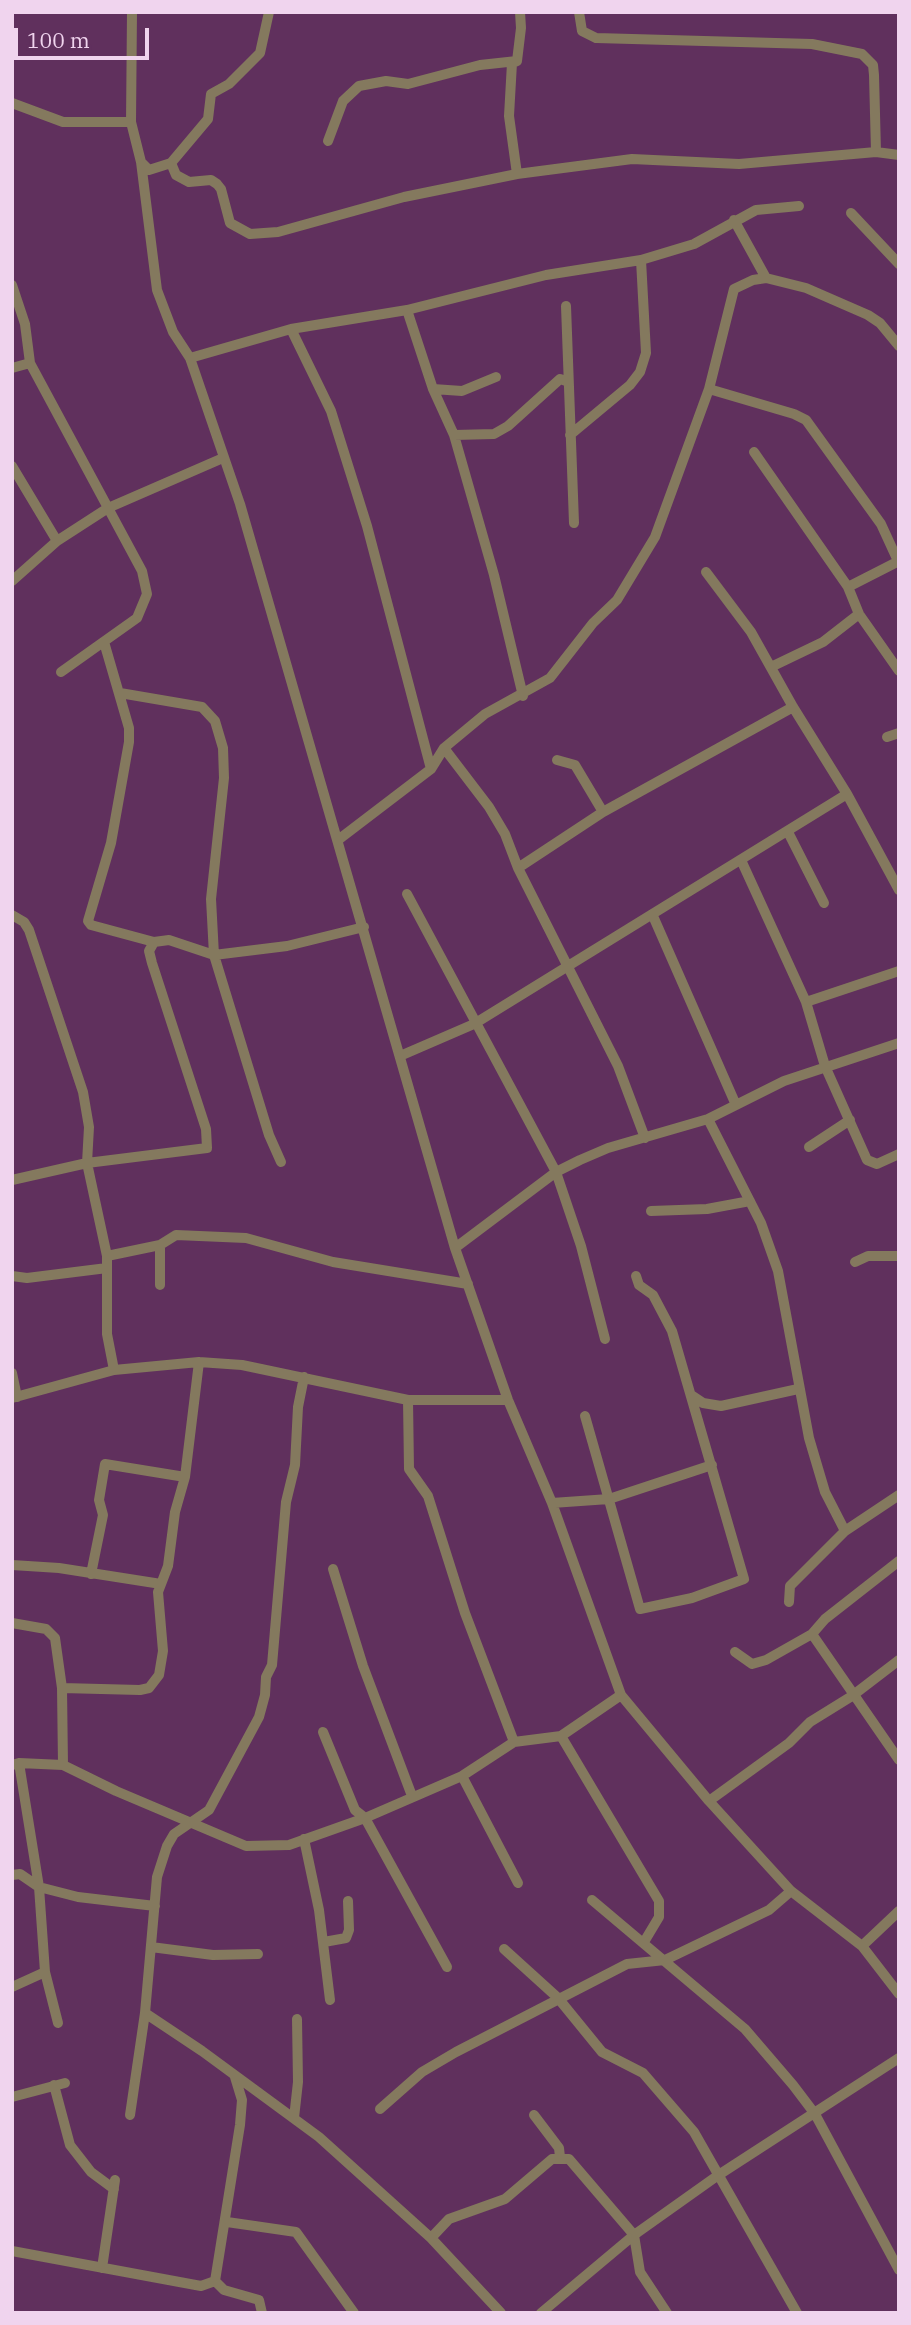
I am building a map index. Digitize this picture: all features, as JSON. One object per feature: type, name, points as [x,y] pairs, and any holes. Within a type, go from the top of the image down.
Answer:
[{"type":"street","points":[[132,12],[131,122],[141,162],[157,290],[173,332],[190,358],[256,556],[365,927],[455,1248],[508,1400],[552,1503],[621,1695],[709,1801],[791,1891],[862,1946],[899,1994]]},
{"type":"street","points":[[141,162],[149,170],[171,163],[208,119],[211,93],[229,84],[260,52],[269,12]]},
{"type":"street","points":[[517,61],[520,12]]},
{"type":"street","points":[[579,12],[582,31],[596,38],[812,44],[862,54],[873,65],[876,152]]},
{"type":"street","points":[[517,61],[512,63],[509,116],[517,174]]},
{"type":"street","points":[[328,141],[343,101],[359,86],[386,81],[408,84],[480,65],[517,61]]},
{"type":"street","points":[[12,103],[63,122],[131,122]]},
{"type":"street","points":[[171,163],[176,175],[189,181],[211,180],[217,184],[221,189],[230,223],[242,231],[261,236],[404,197],[517,174],[632,159],[739,164],[876,152],[899,155]]},
{"type":"street","points":[[190,358],[291,330],[407,310],[546,275],[641,260],[694,244],[734,220],[764,208],[799,206]]},
{"type":"street","points":[[851,213],[899,264]]},
{"type":"street","points":[[734,220],[766,278]]},
{"type":"street","points":[[570,435],[630,385],[640,372],[646,353],[641,260]]},
{"type":"street","points":[[338,840],[431,769],[444,748],[485,714],[550,678],[593,623],[617,600],[655,537],[709,388],[731,293],[739,285],[766,278],[806,288],[851,306],[880,323],[899,346]]},
{"type":"street","points":[[12,285],[25,324],[30,363],[142,570],[147,594],[137,618],[61,672]]},
{"type":"street","points":[[566,306],[566,381],[574,523]]},
{"type":"street","points":[[407,310],[433,389],[454,435],[494,575],[523,695]]},
{"type":"street","points":[[291,330],[331,411],[368,526],[431,769]]},
{"type":"street","points":[[12,368],[30,363]]},
{"type":"street","points":[[433,389],[462,391],[496,377]]},
{"type":"street","points":[[454,435],[495,433],[508,426],[560,379],[566,381]]},
{"type":"street","points":[[709,388],[806,420],[881,524],[898,561],[848,587]]},
{"type":"street","points":[[754,452],[848,587],[859,614],[899,671]]},
{"type":"street","points":[[12,581],[57,541],[108,508],[223,458]]},
{"type":"street","points":[[12,466],[57,541]]},
{"type":"street","points":[[706,572],[751,632],[772,666],[793,708],[847,794],[899,890]]},
{"type":"street","points":[[772,666],[823,642],[859,614]]},
{"type":"street","points":[[104,642],[129,728],[127,757],[111,843],[88,921],[91,925],[154,942],[180,942],[214,955],[287,946],[365,927]]},
{"type":"street","points":[[120,693],[202,707],[215,721],[223,748],[224,778],[211,898],[214,955],[269,1135],[281,1162]]},
{"type":"street","points":[[518,868],[603,812],[793,708]]},
{"type":"street","points":[[887,737],[899,733]]},
{"type":"street","points":[[444,748],[489,807],[505,834],[518,868],[618,1066],[645,1139]]},
{"type":"street","points":[[557,760],[575,765],[580,770],[603,812]]},
{"type":"street","points":[[400,1056],[474,1024],[847,794]]},
{"type":"street","points":[[788,832],[824,902]]},
{"type":"street","points":[[741,860],[806,1002],[825,1066],[867,1160],[872,1164],[899,1154]]},
{"type":"street","points":[[407,894],[474,1024],[556,1172],[581,1245],[605,1339]]},
{"type":"street","points":[[12,915],[24,922],[29,930],[83,1092],[89,1127],[87,1163],[107,1262],[107,1334],[114,1370]]},
{"type":"street","points":[[653,916],[736,1105]]},
{"type":"street","points":[[12,1180],[87,1163],[207,1148],[206,1129],[152,964],[149,951],[154,942]]},
{"type":"street","points":[[806,1002],[899,971]]},
{"type":"street","points":[[455,1248],[556,1172],[608,1148],[708,1119],[784,1081],[899,1043]]},
{"type":"street","points":[[708,1119],[750,1201],[778,1271],[798,1389],[825,1492],[845,1531]]},
{"type":"street","points":[[809,1147],[850,1120]]},
{"type":"street","points":[[651,1211],[707,1209],[750,1201]]},
{"type":"street","points":[[12,1276],[27,1278],[107,1262],[160,1245],[176,1235],[246,1238],[332,1262],[468,1284]]},
{"type":"street","points":[[160,1245],[160,1285]]},
{"type":"street","points":[[855,1262],[868,1256],[899,1256]]},
{"type":"street","points":[[584,1416],[640,1609],[692,1598],[744,1579],[672,1331],[653,1295],[639,1285],[636,1276]]},
{"type":"street","points":[[12,1373],[14,1397],[114,1370],[200,1362],[243,1365],[408,1400],[508,1400]]},
{"type":"street","points":[[62,1688],[149,1688],[161,1666],[157,1605],[168,1566],[174,1512],[185,1477],[200,1362]]},
{"type":"street","points":[[130,2115],[145,2013],[157,1877],[167,1846],[174,1834],[209,1810],[260,1717],[267,1676],[272,1665],[286,1502],[295,1465],[298,1407],[304,1377]]},
{"type":"street","points":[[691,1395],[703,1403],[721,1406],[798,1389]]},
{"type":"street","points":[[408,1400],[409,1469],[428,1496],[465,1613],[514,1742]]},
{"type":"street","points":[[91,1574],[103,1515],[99,1500],[105,1464],[185,1477]]},
{"type":"street","points":[[552,1503],[609,1499],[712,1465]]},
{"type":"street","points":[[789,1602],[790,1586],[845,1531],[899,1495]]},
{"type":"street","points":[[735,1652],[744,1660],[758,1664],[812,1634],[825,1619],[899,1561]]},
{"type":"street","points":[[12,1565],[59,1568],[161,1584]]},
{"type":"street","points":[[332,1569],[363,1667],[412,1796]]},
{"type":"street","points":[[12,1623],[51,1632],[58,1645],[62,1688],[63,1765]]},
{"type":"street","points":[[812,1634],[852,1696],[899,1760]]},
{"type":"street","points":[[709,1801],[789,1743],[810,1722],[852,1696],[899,1660]]},
{"type":"street","points":[[58,2024],[45,1972],[39,1887],[16,1764],[63,1765],[246,1846],[289,1845],[365,1818],[462,1776],[514,1742],[561,1736],[621,1695]]},
{"type":"street","points":[[323,1732],[355,1810],[365,1818],[447,1967]]},
{"type":"street","points":[[561,1736],[659,1901],[659,1917],[645,1942]]},
{"type":"street","points":[[462,1776],[518,1883]]},
{"type":"street","points":[[304,1839],[324,1942],[330,2000]]},
{"type":"street","points":[[12,1875],[20,1874],[39,1887],[117,1904],[155,1906]]},
{"type":"street","points":[[380,2109],[422,2072],[558,1998],[627,1964],[665,1960],[769,1910],[791,1891]]},
{"type":"street","points":[[592,1900],[745,2029],[815,2114],[899,2270]]},
{"type":"street","points":[[324,1942],[346,1938],[349,1930],[348,1901]]},
{"type":"street","points":[[862,1946],[899,1910]]},
{"type":"street","points":[[151,1947],[213,1955],[258,1954]]},
{"type":"street","points":[[504,1949],[558,1998],[602,2052],[643,2073],[694,2132],[797,2313]]},
{"type":"street","points":[[12,1987],[45,1972]]},
{"type":"street","points":[[145,2013],[293,2118],[337,2153],[431,2238],[501,2313]]},
{"type":"street","points":[[293,2118],[298,2082],[297,2019]]},
{"type":"street","points":[[541,2313],[634,2235],[717,2176],[899,2057]]},
{"type":"street","points":[[215,2281],[227,2222],[242,2101],[235,2077]]},
{"type":"street","points":[[12,2097],[60,2084],[71,2145],[91,2172],[115,2185],[102,2268]]},
{"type":"street","points":[[534,2115],[559,2148],[560,2157]]},
{"type":"street","points":[[431,2238],[449,2220],[505,2199],[552,2159],[560,2157],[576,2163],[634,2235],[640,2272],[667,2313]]},
{"type":"street","points":[[227,2222],[296,2232],[354,2313]]},
{"type":"street","points":[[12,2251],[201,2286],[215,2281]]},
{"type":"street","points":[[215,2281],[224,2290],[259,2300],[262,2313]]}]
